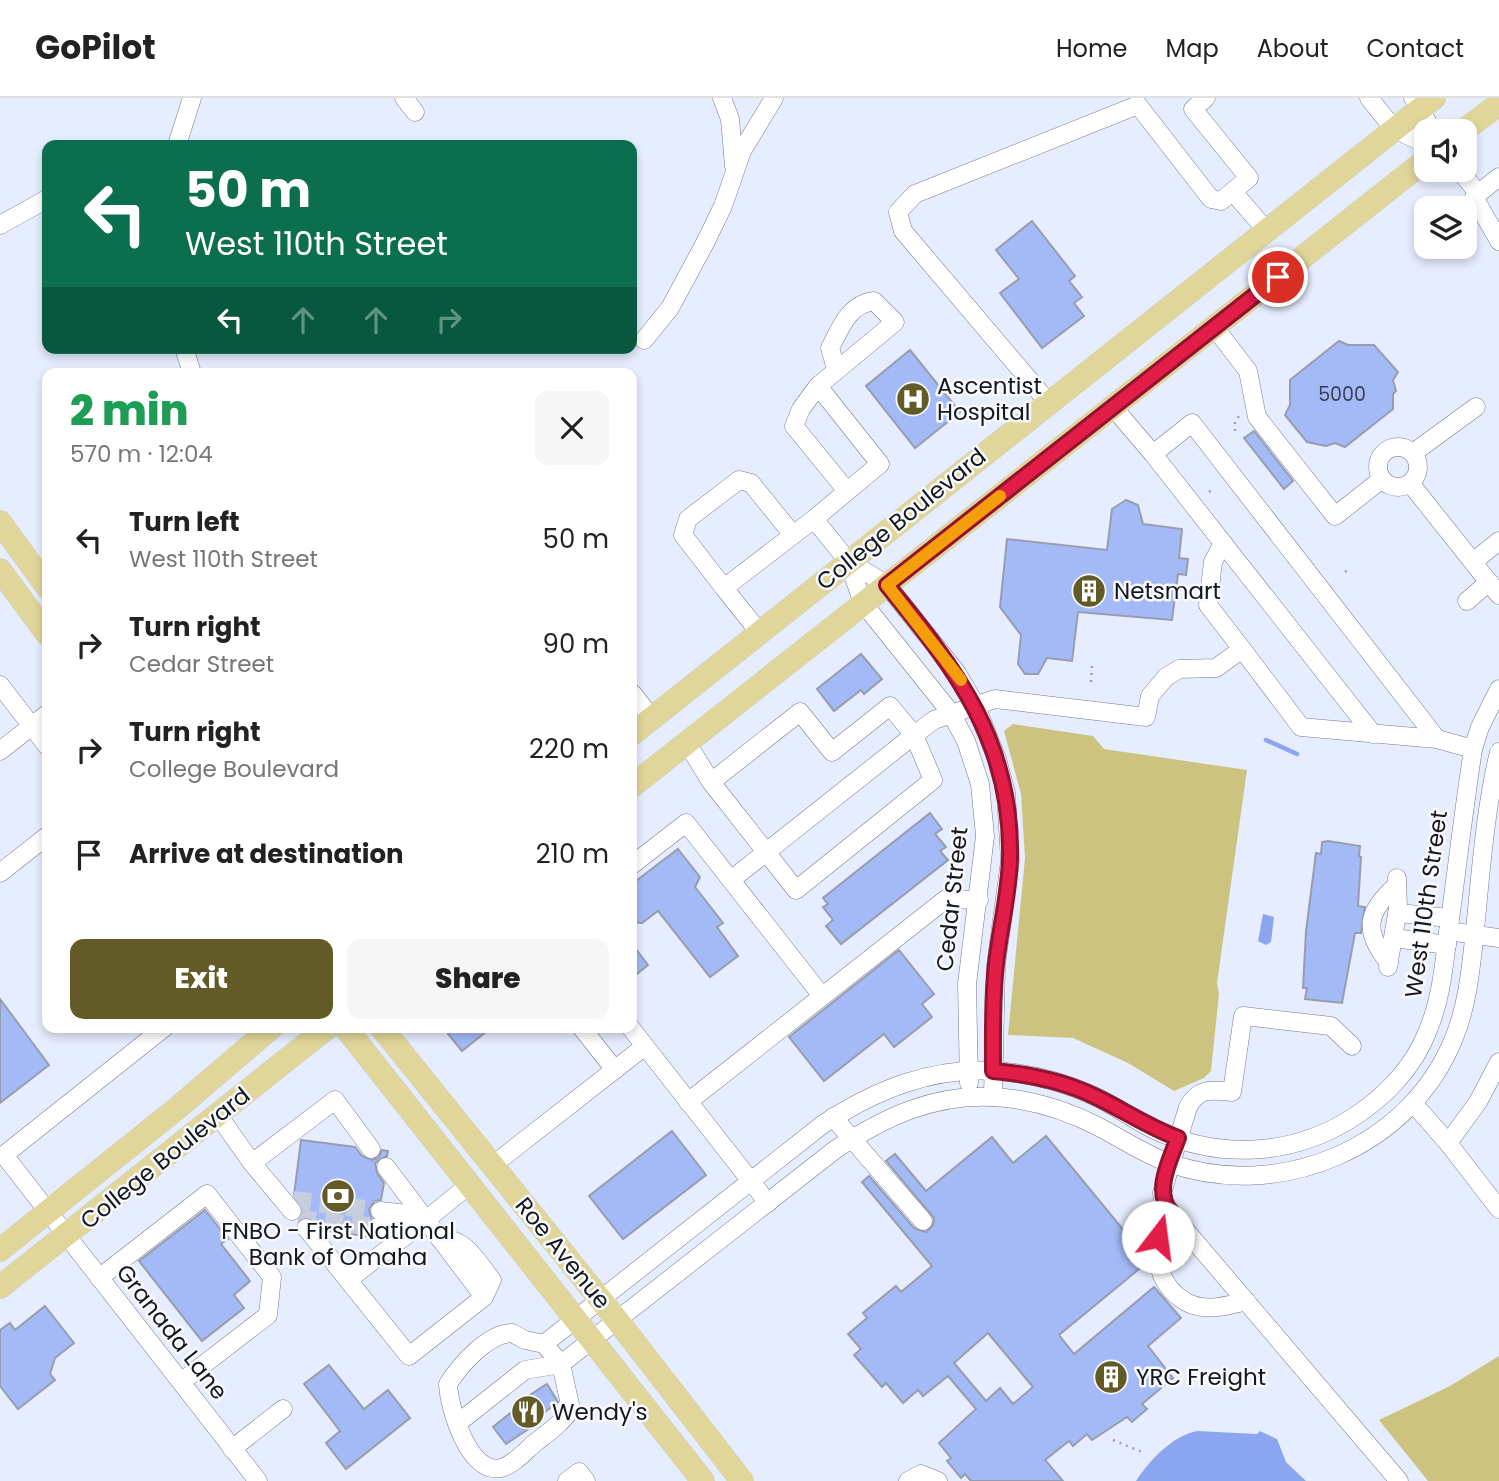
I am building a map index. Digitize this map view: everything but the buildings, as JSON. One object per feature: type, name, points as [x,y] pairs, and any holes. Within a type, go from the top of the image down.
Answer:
[{"type":"main road","name":"College Boulevard","points":[[637,730],[1394,130],[1423,101]]},
{"type":"main road","points":[[1477,120],[1499,104]]},
{"type":"main road","name":"College Boulevard","points":[[637,782],[1414,170]]},
{"type":"main road","points":[[0,522],[42,580]]},
{"type":"main road","points":[[0,570],[42,627]]},
{"type":"main road","name":"College Boulevard","points":[[0,1251],[175,1110],[265,1033]]},
{"type":"main road","name":"College Boulevard","points":[[0,1287],[67,1237],[320,1033]]},
{"type":"main road","name":"Roe Avenue","points":[[350,1033],[704,1481]]},
{"type":"main road","name":"Roe Avenue","points":[[386,1033],[617,1320],[742,1481]]},
{"type":"main road","points":[[438,1145],[450,1143],[459,1148],[471,1164],[480,1167],[493,1165]]},
{"type":"main road","points":[[469,1185],[494,1185],[503,1196],[522,1201]]},
{"type":"street","points":[[179,140],[192,98]]},
{"type":"street","points":[[722,98],[730,118],[734,173]]},
{"type":"street","points":[[644,340],[670,308],[723,206],[743,151],[774,98]]},
{"type":"street","points":[[1048,402],[903,231],[898,212],[915,194],[1142,101],[1211,199],[1221,201],[1249,178],[1193,109],[1206,98]]},
{"type":"street","points":[[1369,98],[1394,130],[1414,139]]},
{"type":"street","points":[[1423,101],[1428,119]]},
{"type":"street","points":[[1499,177],[1474,197],[1499,242]]},
{"type":"street","points":[[1469,182],[1478,193]]},
{"type":"street","points":[[1234,193],[1266,230]]},
{"type":"street","points":[[0,225],[42,203]]},
{"type":"street","points":[[1215,328],[1248,371],[1257,417],[1335,516],[1382,480]]},
{"type":"street","points":[[836,369],[818,386],[801,409],[794,426],[846,491]]},
{"type":"street","points":[[724,587],[814,519],[880,464],[818,386]]},
{"type":"street","points":[[1113,407],[1373,734]]},
{"type":"street","points":[[1413,453],[1476,407]]},
{"type":"street","points":[[1153,454],[1192,423],[1437,739]]},
{"type":"street","points":[[1397,447],[1413,453],[1418,470],[1410,483],[1393,487],[1382,480],[1378,467],[1386,451],[1397,447]]},
{"type":"street","points":[[760,632],[682,535],[688,519],[738,480],[751,483],[793,535]]},
{"type":"street","points":[[1410,483],[1494,588],[1467,601]]},
{"type":"street","points":[[814,519],[848,561],[887,585],[957,673],[975,704],[997,759],[1010,829],[1010,861],[996,965],[993,1097]]},
{"type":"street","points":[[1473,562],[1499,541]]},
{"type":"street","points":[[1223,543],[1213,562],[1208,605],[1301,727],[1437,739],[1473,749]]},
{"type":"street","name":"Cedar Street","points":[[848,561],[863,603],[951,713],[966,741],[983,801],[985,836],[967,984],[971,1098]]},
{"type":"street","points":[[731,880],[934,720],[996,699],[1146,717],[1150,696],[1166,677],[1179,669],[1216,668],[1242,649]]},
{"type":"street","points":[[1,688],[42,739]]},
{"type":"street","name":"West 110th Street","points":[[544,1344],[833,1117],[862,1099],[897,1084],[932,1075],[968,1072],[993,1071],[1035,1077],[1093,1095],[1157,1130],[1210,1147],[1263,1150],[1287,1146],[1326,1132],[1360,1113],[1402,1075],[1423,1044],[1441,990],[1473,749],[1480,727],[1499,689]]},
{"type":"street","points":[[637,699],[652,718]]},
{"type":"street","points":[[687,743],[711,782],[796,890],[933,780],[914,735],[890,706],[832,752],[800,712],[711,782]]},
{"type":"street","points":[[0,751],[42,718]]},
{"type":"street","name":"West 110th Street","points":[[561,1364],[850,1140],[915,1106],[948,1098],[993,1097],[1024,1101],[1071,1114],[1169,1163],[1223,1176],[1264,1177],[1297,1171],[1330,1160],[1363,1143],[1413,1103],[1437,1073],[1454,1039],[1468,987],[1474,934],[1492,834],[1488,801],[1499,752]]},
{"type":"street","points":[[637,861],[686,823],[822,996]]},
{"type":"street","points":[[1462,826],[1492,834]]},
{"type":"street","points":[[0,873],[42,840]]},
{"type":"street","points":[[1397,881],[1398,913],[1388,965],[1372,937],[1374,910],[1397,881]]},
{"type":"street","points":[[688,1102],[946,899],[979,900]]},
{"type":"street","points":[[1398,913],[1448,931]]},
{"type":"street","points":[[1394,937],[1448,931],[1499,938]]},
{"type":"street","points":[[1352,1046],[1331,1026],[1242,1016],[1232,1092],[1205,1090],[1194,1096],[1169,1163],[1162,1193],[1164,1205],[1399,1481]]},
{"type":"street","points":[[2,1157],[157,1033]]},
{"type":"street","points":[[586,1033],[615,1070]]},
{"type":"street","points":[[635,1033],[768,1203]]},
{"type":"street","points":[[493,1165],[645,1046]]},
{"type":"street","points":[[1448,1143],[1478,1102],[1499,1062]]},
{"type":"street","points":[[252,1163],[335,1100],[371,1149]]},
{"type":"street","points":[[1413,1103],[1499,1209]]},
{"type":"street","points":[[218,1115],[252,1163],[290,1206]]},
{"type":"street","points":[[833,1117],[923,1222]]},
{"type":"street","name":"Granada Lane","points":[[2,1157],[258,1481]]},
{"type":"street","points":[[306,1228],[408,1356],[484,1297],[386,1167]]},
{"type":"street","points":[[379,1219],[401,1230],[469,1185]]},
{"type":"street","points":[[99,1278],[207,1194],[256,1256],[272,1277],[268,1315],[181,1382]]},
{"type":"street","points":[[1171,1212],[1159,1226],[1156,1264],[1173,1289],[1187,1303],[1195,1305],[1225,1307],[1246,1301]]},
{"type":"street","points":[[348,1280],[422,1215]]},
{"type":"street","points":[[512,1333],[525,1340],[544,1344],[561,1364],[571,1409],[564,1420],[507,1465],[489,1468],[480,1462],[464,1443],[460,1421],[449,1393],[448,1384],[463,1363],[502,1334],[512,1333]]},
{"type":"street","points":[[460,1421],[525,1370],[561,1364]]},
{"type":"street","points":[[232,1448],[283,1409]]},
{"type":"street","points":[[567,1481],[579,1472],[586,1481]]},
{"type":"street","points":[[908,1481],[921,1474],[938,1481]]},
{"type":"path","points":[[1235,431],[1235,422],[1245,408]]},
{"type":"path","points":[[1345,572],[1349,569]]},
{"type":"path","points":[[1090,682],[1092,664]]},
{"type":"path","points":[[1113,1440],[1142,1452]]},
{"type":"shaded area","points":[[1013,724],[1093,736],[1104,749],[1247,770],[1217,983],[1219,994],[1211,1071],[1204,1078],[1174,1091],[1128,1063],[1073,1038],[1008,1035],[1025,858],[1021,794],[1004,731]]},
{"type":"shaded area","points":[[1499,1356],[1499,1481],[1428,1481],[1379,1420],[1450,1386]]},
{"type":"water","points":[[1263,914],[1274,917],[1271,942],[1266,945],[1258,941]]},
{"type":"water","points":[[1197,1431],[1257,1434],[1260,1431],[1277,1439],[1286,1462],[1306,1481],[1136,1481],[1170,1443]]},
{"type":"waterway","points":[[1266,740],[1297,754]]},
{"type":"tunnel","points":[[293,1200],[380,1211]]},
{"type":"tunnel","points":[[298,1219],[378,1227]]},
{"type":"slow traffic","points":[[961,680],[887,585],[1000,496]]},
{"type":"place","name":"Ascentist Hospital","points":[[913,399]]},
{"type":"place","name":"Netsmart","points":[[1089,591]]},
{"type":"place","name":"FNBO - First National Bank of Omaha","points":[[338,1196]]},
{"type":"place","name":"YRC Freight","points":[[1111,1377]]},
{"type":"place","name":"Wendy's","points":[[528,1412]]},
{"type":"route","points":[[1158,1237],[1159,1226],[1171,1212],[1164,1205],[1162,1193],[1165,1175],[1178,1138],[1157,1130],[1093,1095],[1035,1077],[993,1071],[996,965],[1010,861],[1006,793],[997,759],[975,704],[957,673],[887,585],[1278,277]]}]
